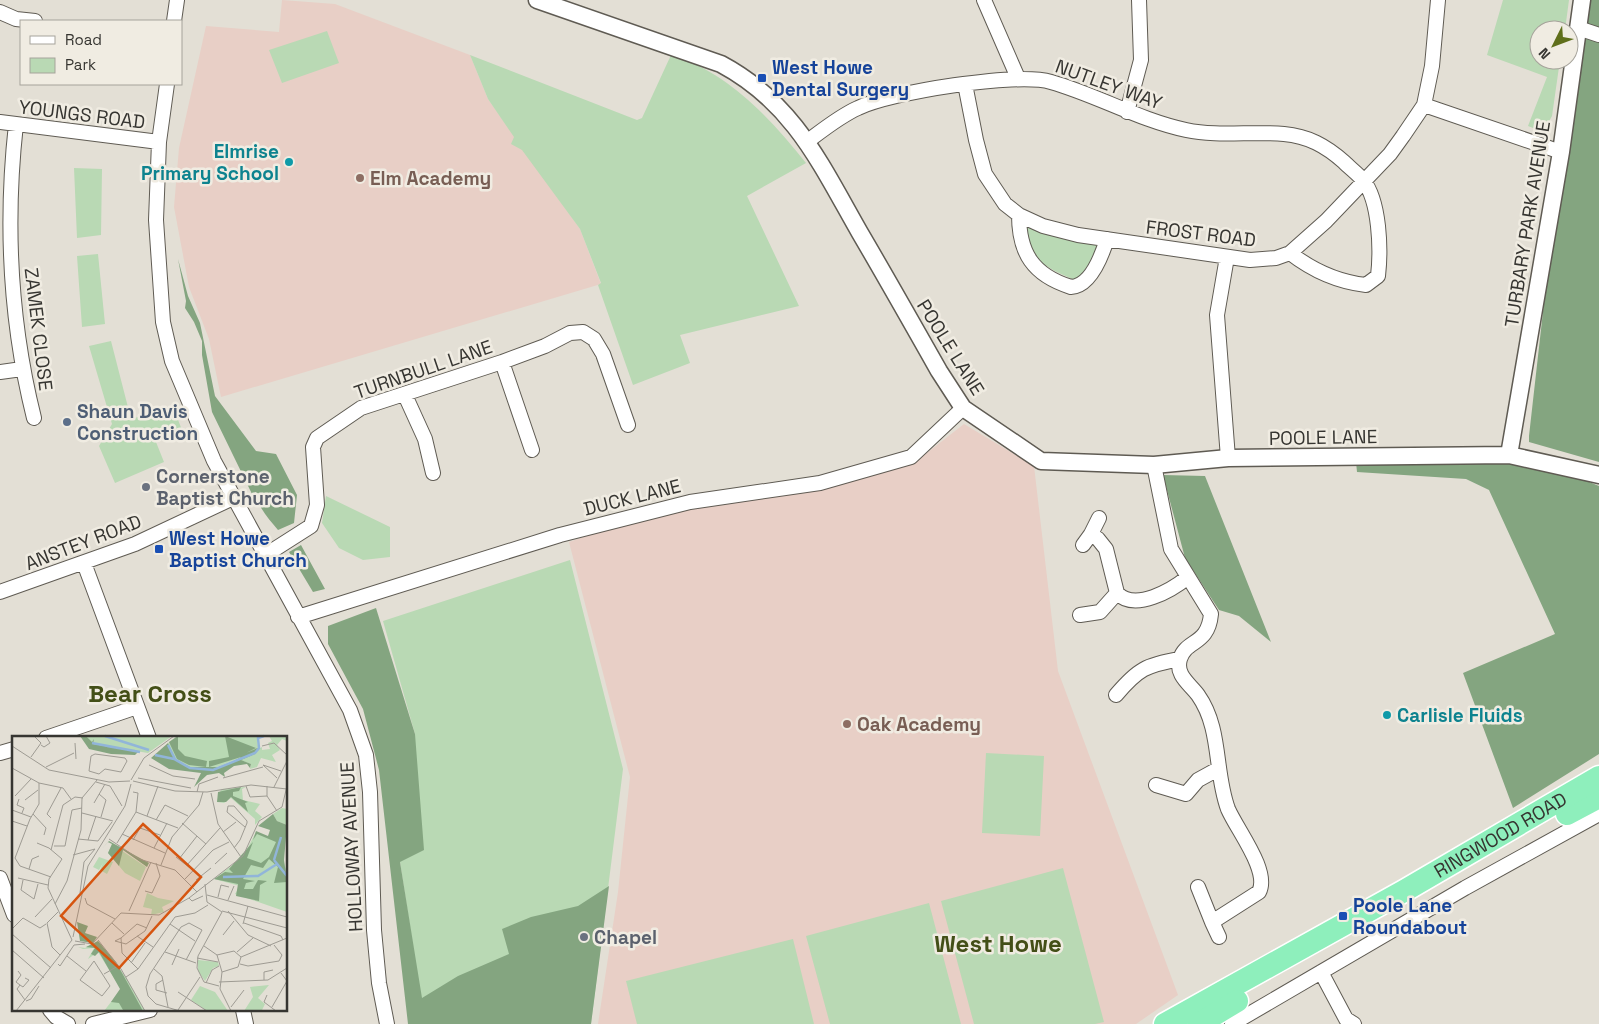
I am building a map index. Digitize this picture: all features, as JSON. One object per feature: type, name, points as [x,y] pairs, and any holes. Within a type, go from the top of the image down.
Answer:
[{"type":"highway","name":"RINGWOOD ROAD","points":[[1165,1024],[1388,900],[1599,777]]},
{"type":"highway","name":"RINGWOOD ROAD","points":[[1199,1024],[1295,967],[1599,797]]},
{"type":"street","points":[[174,20],[177,0]]},
{"type":"street","name":"POOLE LANE","points":[[537,0],[721,64],[736,72],[777,104],[808,141],[963,408],[1042,461],[1154,465],[1228,458],[1509,454],[1599,475]]},
{"type":"street","points":[[984,0],[1018,78]]},
{"type":"street","points":[[1127,112],[1141,60],[1139,0]]},
{"type":"street","name":"FROST ROAD","points":[[965,84],[985,174],[1005,204],[1019,215],[1043,226],[1107,239],[1250,260],[1276,258],[1290,253],[1326,221],[1390,154],[1424,105],[1432,66],[1438,0]]},
{"type":"street","name":"TURBARY PARK AVENUE","points":[[1579,21],[1582,0]]},
{"type":"street","points":[[0,12],[16,19],[26,20]]},
{"type":"street","points":[[1579,28],[1599,35]]},
{"type":"street","name":"TURBARY PARK AVENUE","points":[[1509,454],[1561,152],[1572,70]]},
{"type":"street","name":"NUTLEY WAY","points":[[808,141],[858,108],[902,95],[965,84],[1018,78],[1051,81],[1127,112],[1188,131],[1232,135],[1274,133],[1306,138],[1319,143],[1335,154],[1364,181]]},
{"type":"street","name":"HOLLOWAY AVENUE","points":[[167,85],[160,142],[156,229],[163,322],[172,361],[214,462],[350,710],[366,755],[370,792],[374,930],[379,983],[387,1024]]},
{"type":"street","points":[[1424,105],[1561,152]]},
{"type":"street","name":"YOUNGS ROAD","points":[[0,122],[160,142]]},
{"type":"street","name":"ZAMEK CLOSE","points":[[16,124],[10,176],[6,251],[22,369],[34,418]]},
{"type":"street","points":[[1290,253],[1303,263],[1352,284],[1366,285],[1378,276],[1378,237],[1374,204],[1364,181]]},
{"type":"street","points":[[1019,215],[1019,236],[1032,264],[1039,271],[1071,287],[1078,285],[1090,274],[1098,263],[1107,239]]},
{"type":"street","points":[[1227,257],[1217,315],[1228,458]]},
{"type":"street","name":"TURNBULL LANE","points":[[264,556],[311,526],[316,505],[312,463],[313,447],[317,438],[361,408],[391,397],[405,395],[502,362],[545,346],[570,333],[583,332],[594,339],[603,354],[628,425]]},
{"type":"street","points":[[502,362],[532,450]]},
{"type":"street","points":[[0,372],[22,369]]},
{"type":"street","points":[[405,395],[425,439],[433,473]]},
{"type":"street","name":"DUCK LANE","points":[[298,617],[567,533],[690,502],[820,483],[911,457],[963,408]]},
{"type":"street","points":[[1154,465],[1170,549],[1211,614],[1210,624],[1204,636],[1187,649],[1180,659],[1180,673],[1202,700],[1211,722],[1217,746],[1218,770],[1229,810],[1259,866],[1262,881],[1259,892],[1253,897],[1212,922]]},
{"type":"street","name":"ANSTEY ROAD","points":[[0,592],[84,564],[135,544],[233,498]]},
{"type":"street","points":[[1099,518],[1087,540],[1098,539],[1106,549],[1117,593],[1128,599],[1140,599],[1162,593],[1188,577]]},
{"type":"street","points":[[84,564],[148,736]]},
{"type":"street","points":[[1080,615],[1100,612],[1117,593]]},
{"type":"street","points":[[1116,695],[1136,672],[1163,662],[1180,659]]},
{"type":"street","points":[[52,736],[137,707]]},
{"type":"street","points":[[0,753],[12,749]]},
{"type":"street","points":[[1156,785],[1186,794],[1198,780],[1218,770]]},
{"type":"street","name":"RINGWOOD ROAD","points":[[1232,1024],[1599,814]]},
{"type":"street","points":[[0,878],[12,910]]},
{"type":"street","points":[[1198,888],[1219,937]]},
{"type":"street","points":[[1321,972],[1346,1018],[1354,1024]]},
{"type":"street","points":[[52,1012],[68,1024]]},
{"type":"street","points":[[93,1024],[142,1012]]},
{"type":"shaded area","name":"Elm Academy","points":[[282,0],[335,4],[470,55],[488,99],[580,229],[601,284],[221,397],[209,339],[189,287],[174,207],[179,148],[206,26],[279,32]]},
{"type":"shaded area","name":"Oak Academy","points":[[964,424],[1034,466],[1058,671],[1178,995],[1136,1024],[598,1024],[618,892],[630,777],[569,542],[601,531],[695,508],[837,483],[914,463]]},
{"type":"green space","points":[[1503,0],[1569,0],[1566,20],[1529,20],[1529,70],[1559,70],[1552,116],[1543,132],[1528,126],[1547,77],[1487,55]]},
{"type":"green space","points":[[1582,0],[1599,0],[1599,462],[1529,442],[1561,152],[1572,70],[1579,70],[1579,22]]},
{"type":"green space","points":[[327,31],[339,63],[282,83],[269,50]]},
{"type":"green space","points":[[470,55],[637,120],[642,118],[671,55],[692,63],[729,85],[778,130],[806,163],[747,196],[799,306],[680,335],[690,363],[633,385],[598,285],[601,283],[580,229],[522,150],[511,144],[514,137],[488,99]]},
{"type":"green space","points":[[74,168],[102,169],[101,235],[77,238]]},
{"type":"green space","points":[[1026,226],[1045,233],[1100,245],[1094,259],[1087,268],[1076,280],[1072,279],[1052,270],[1039,260],[1031,247]]},
{"type":"green space","points":[[98,254],[105,324],[82,327],[77,256]]},
{"type":"green space","points":[[178,259],[188,296],[200,323],[215,396],[256,451],[276,454],[297,495],[294,523],[278,530],[261,508],[256,492],[252,494],[212,412],[202,355],[202,341],[194,322],[185,308],[186,301]]},
{"type":"green space","points":[[111,341],[131,419],[173,407],[182,430],[156,442],[164,462],[115,483],[99,446],[112,424],[89,346]]},
{"type":"green space","points":[[1448,461],[1510,464],[1570,475],[1599,486],[1599,754],[1513,808],[1463,673],[1555,634],[1489,490],[1466,479],[1357,472],[1356,462]]},
{"type":"green space","points":[[1163,475],[1205,476],[1271,642],[1239,616],[1219,610],[1185,558]]},
{"type":"green space","points":[[326,496],[390,527],[390,557],[363,560],[339,548],[322,523]]},
{"type":"green space","points":[[301,545],[325,589],[313,592],[289,552]]},
{"type":"green space","points":[[570,560],[623,769],[591,1024],[425,1024],[400,862],[415,734],[383,621]]},
{"type":"green space","points":[[376,608],[415,734],[424,850],[400,862],[422,998],[458,976],[509,954],[502,929],[531,917],[578,906],[609,886],[591,1024],[408,1024],[379,770],[363,709],[328,644],[328,626]]},
{"type":"green space","points":[[986,753],[1044,756],[1040,836],[982,833]]},
{"type":"green space","points":[[1063,868],[1104,1022],[1095,1024],[974,1024],[941,901]]},
{"type":"green space","points":[[929,903],[961,1024],[830,1024],[806,936]]},
{"type":"green space","points":[[793,939],[814,1024],[637,1024],[626,981]]},
{"type":"place","name":"West Howe Dental Surgery","points":[[762,78]]},
{"type":"place","name":"Elmrise Primary School","points":[[289,162]]},
{"type":"place","name":"Elm Academy","points":[[360,178]]},
{"type":"place","name":"Shaun Davis Construction","points":[[67,422]]},
{"type":"place","name":"Cornerstone Baptist Church","points":[[146,487]]},
{"type":"place","name":"West Howe Baptist Church","points":[[159,549]]},
{"type":"place","name":"Carlisle Fluids","points":[[1387,715]]},
{"type":"place","name":"Oak Academy","points":[[847,724]]},
{"type":"place","name":"Poole Lane Roundabout","points":[[1343,916]]},
{"type":"place","name":"Chapel","points":[[584,937]]},
{"type":"district","name":"Bear Cross","points":[[150,694]]},
{"type":"district","name":"West Howe","points":[[998,944]]}]
